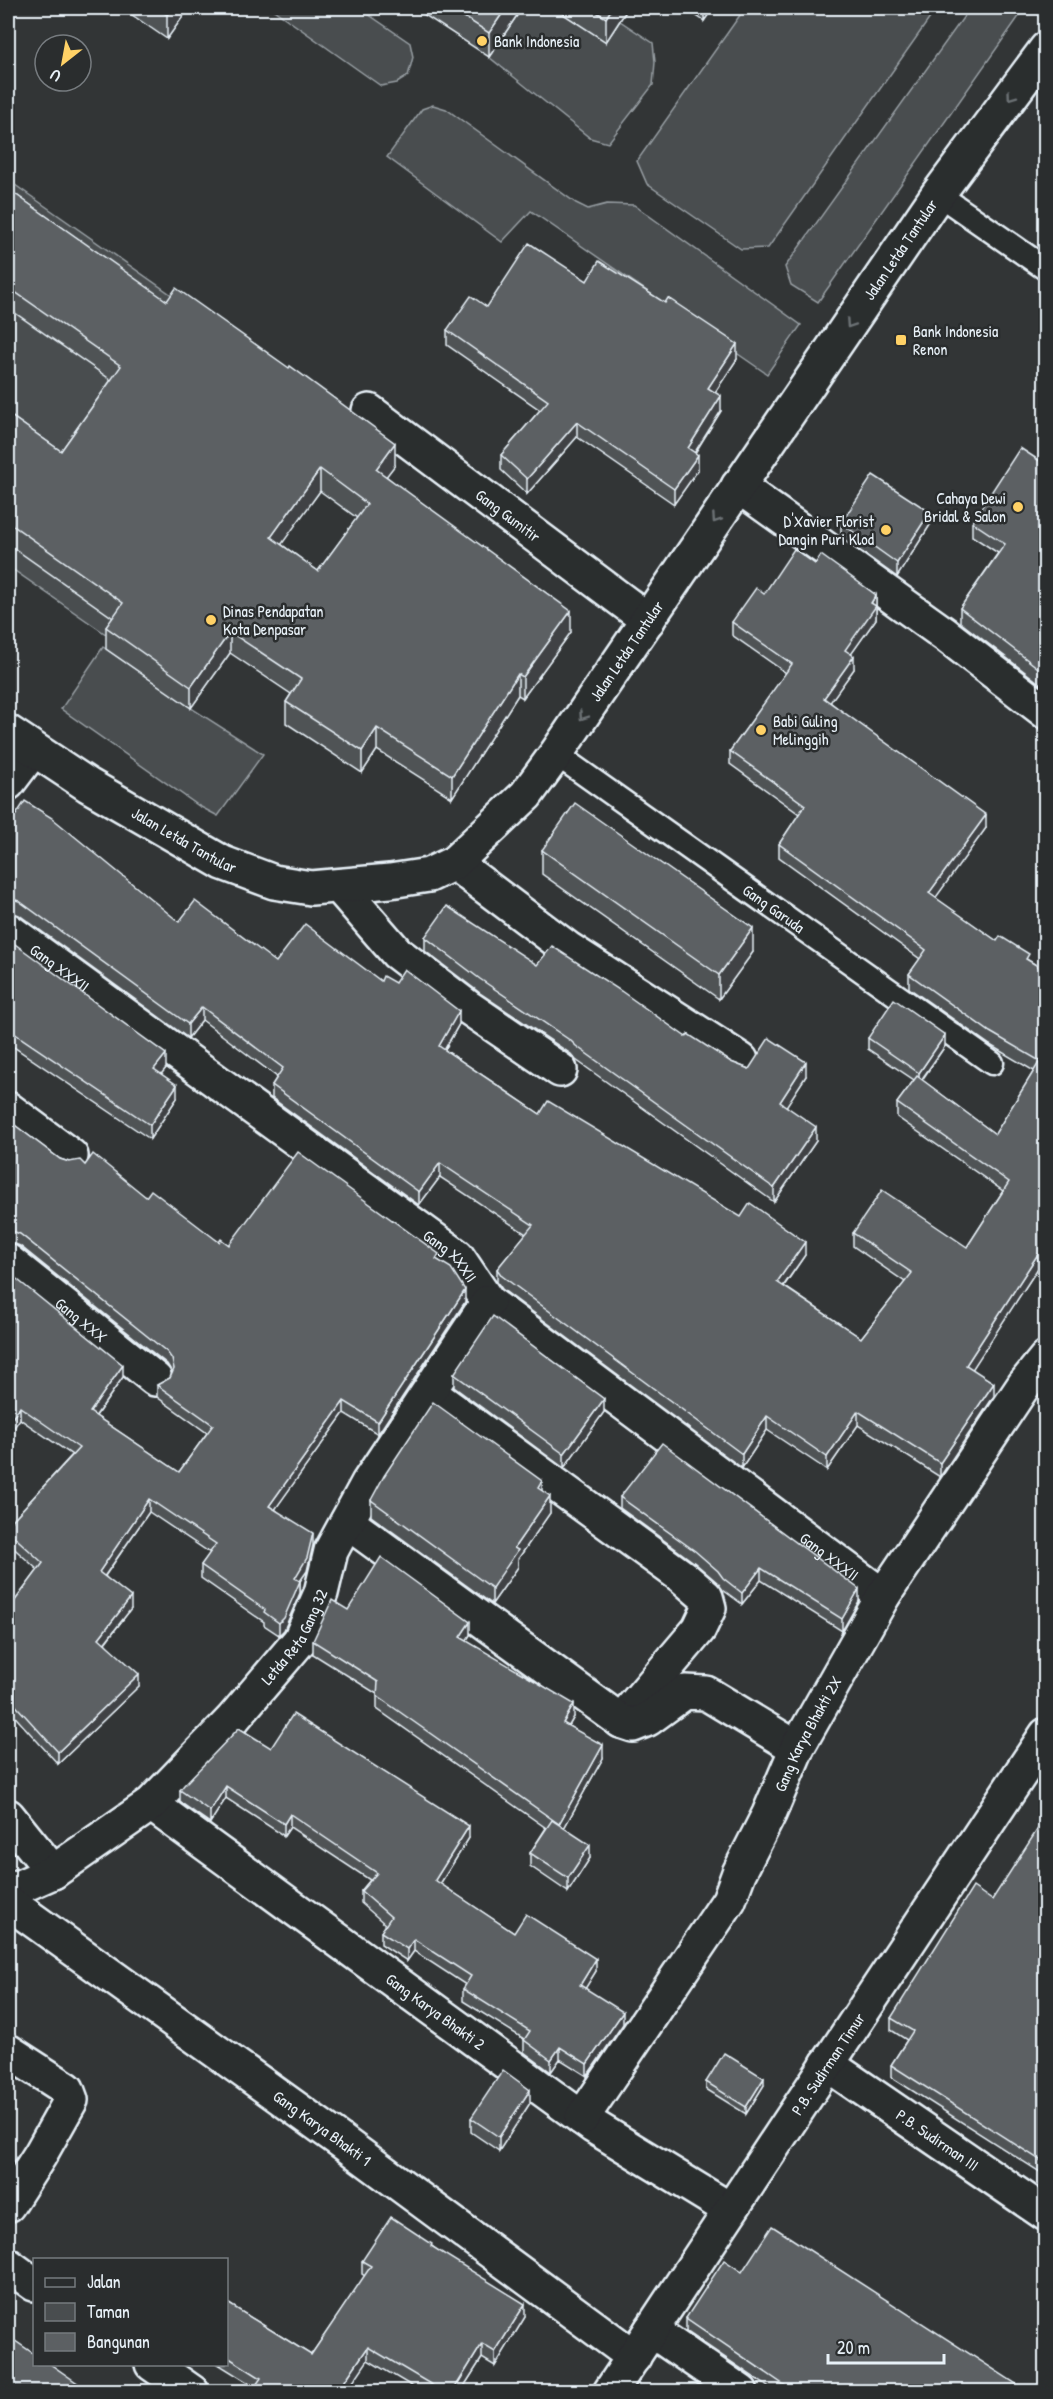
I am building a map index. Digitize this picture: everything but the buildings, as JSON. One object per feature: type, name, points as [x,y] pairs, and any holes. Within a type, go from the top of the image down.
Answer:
[{"type":"street","name":"Jalan Letda Tantular","points":[[20,741],[88,785],[223,863],[274,882],[311,888],[390,881],[429,875],[454,863],[526,795],[556,754],[938,194],[1046,49]]},
{"type":"street","name":"Gang Gumitir","points":[[369,411],[648,620]]},
{"type":"street","points":[[738,486],[946,634],[1046,712]]},
{"type":"street","points":[[8,783],[20,741]]},
{"type":"street","points":[[454,863],[567,948],[741,1060]]},
{"type":"street","points":[[339,886],[397,953],[469,1008],[560,1070]]},
{"type":"street","name":"Gang XXXII","points":[[8,930],[457,1256],[488,1302],[883,1596]]},
{"type":"street","points":[[8,1109],[71,1156]]},
{"type":"street","name":"Gang XXX","points":[[8,1261],[155,1379]]},
{"type":"street","name":"Letda Reta Gang 32","points":[[8,1892],[53,1872],[150,1804],[232,1720],[300,1640],[321,1593],[332,1551],[368,1483],[488,1302]]},
{"type":"street","name":"Gang Karya Bhakti 2X","points":[[582,2118],[729,1900],[739,1873],[770,1814],[797,1749],[883,1596],[1035,1392],[1046,1358]]},
{"type":"street","points":[[430,1392],[684,1578],[706,1597],[709,1608],[699,1629],[621,1721]]},
{"type":"street","points":[[347,1522],[621,1721],[633,1725],[648,1719],[685,1692],[706,1693],[797,1749]]},
{"type":"street","name":"P.B. Sudirman Timur","points":[[610,2391],[729,2209],[1043,1744]]},
{"type":"street","name":"Gang Karya Bhakti 2","points":[[150,1804],[582,2118],[729,2209]]},
{"type":"street","points":[[8,1816],[53,1872]]},
{"type":"street","name":"Gang Karya Bhakti 1","points":[[8,1902],[337,2138],[634,2357]]},
{"type":"street","points":[[8,2051],[67,2089],[71,2100],[8,2205]]},
{"type":"street","name":"P.B. Sudirman III","points":[[827,2064],[1046,2214]]},
{"type":"street","points":[[8,2265],[33,2283]]},
{"type":"street","points":[[651,2330],[741,2391]]},
{"type":"street","points":[[155,2366],[192,2391]]},
{"type":"lane","points":[[938,194],[1046,269]]},
{"type":"lane","name":"Gang Garuda","points":[[556,754],[992,1064]]},
{"type":"green space","points":[[271,8],[359,8],[410,43],[413,57],[408,76],[397,83],[381,86]]},
{"type":"green space","points":[[522,8],[554,8],[606,41],[620,21],[653,43],[655,62],[653,85],[608,143],[590,138],[489,57]]},
{"type":"green space","points":[[745,8],[937,8],[768,248],[741,249],[647,184],[637,161]]},
{"type":"green space","points":[[970,8],[1025,8],[818,302],[791,285],[785,267]]},
{"type":"green space","points":[[433,105],[446,109],[576,203],[588,209],[607,204],[634,205],[801,325],[767,374],[531,211],[502,242],[387,157],[422,109]]},
{"type":"green space","points":[[8,180],[290,378],[110,637],[8,566]]},
{"type":"green space","points":[[103,647],[263,754],[218,816],[199,806],[61,709]]},
{"type":"place","name":"Bank Indonesia","points":[[482,41]]},
{"type":"place","name":"Bank Indonesia Renon","points":[[901,340]]},
{"type":"place","name":"Cahaya Dewi Bridal & Salon","points":[[1018,507]]},
{"type":"place","name":"D'Xavier Florist Dangin Puri Klod","points":[[886,530]]},
{"type":"place","name":"Dinas Pendapatan Kota Denpasar","points":[[211,620]]},
{"type":"place","name":"Babi Guling Melinggih","points":[[761,730]]}]
